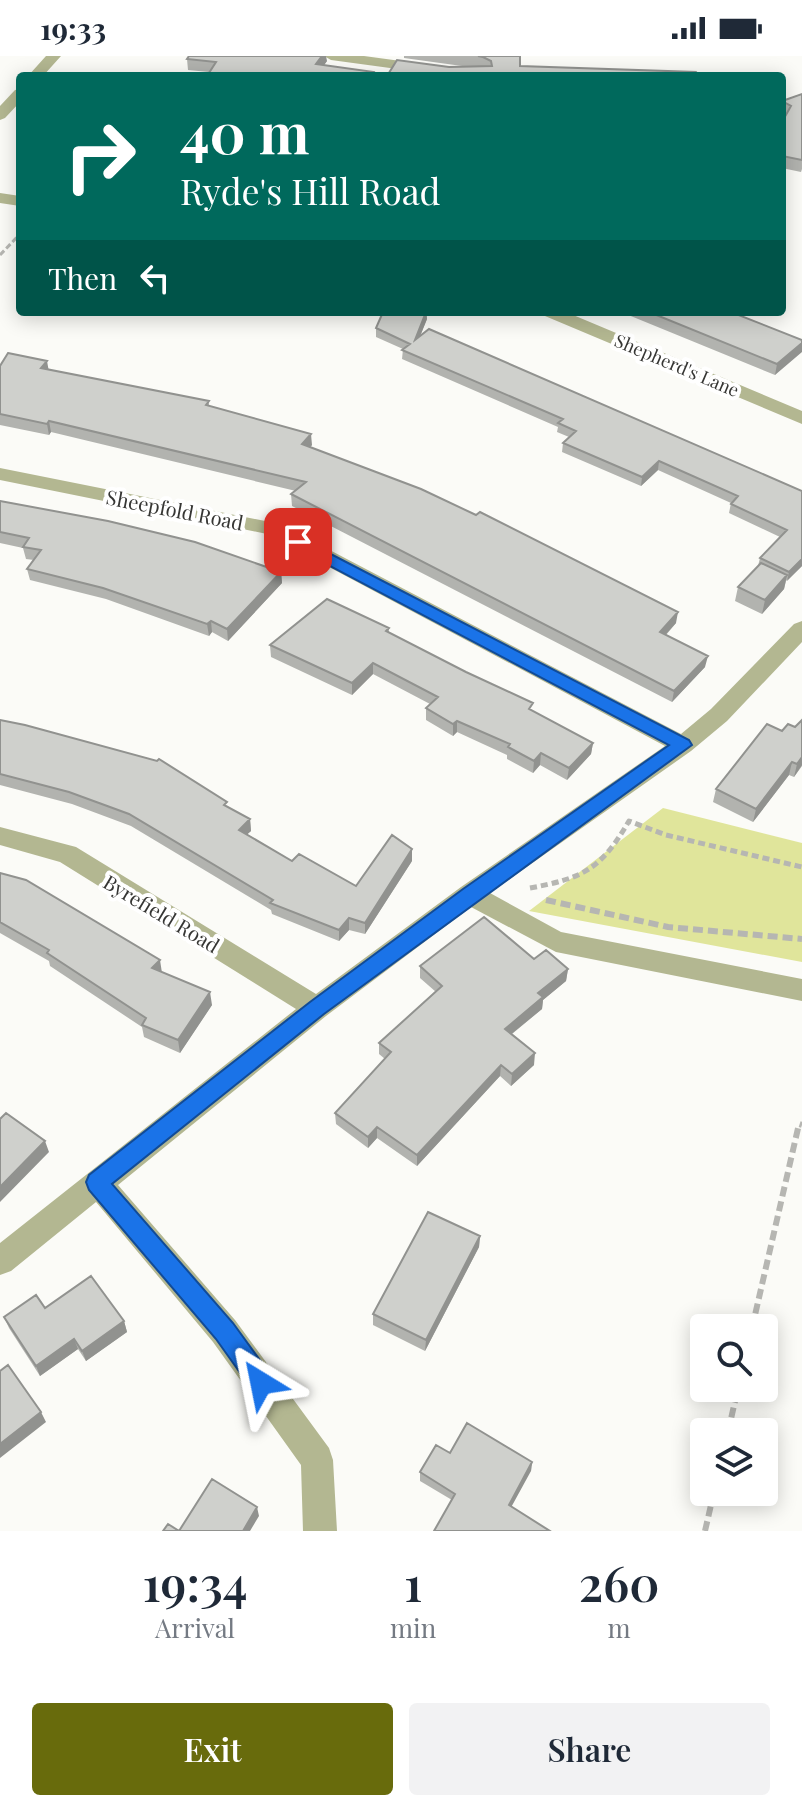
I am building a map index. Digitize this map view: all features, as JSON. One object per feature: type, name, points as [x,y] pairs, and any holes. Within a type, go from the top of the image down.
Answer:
[{"type":"street","points":[[39,72],[54,56]]},
{"type":"street","points":[[331,56],[456,72]]},
{"type":"street","points":[[0,115],[16,97]]},
{"type":"street","name":"Shepherd's Lane","points":[[560,316],[802,418]]},
{"type":"street","name":"Sheepfold Road","points":[[0,474],[273,529],[683,745]]},
{"type":"street","points":[[0,1261],[317,1008],[480,900],[683,745],[719,715],[802,629]]},
{"type":"street","name":"Byrefield Road","points":[[0,836],[67,854],[317,1008]]},
{"type":"street","points":[[480,900],[556,941],[802,990]]},
{"type":"street","points":[[97,1182],[224,1331],[317,1460],[320,1531]]},
{"type":"path","points":[[0,255],[16,238]]},
{"type":"path","points":[[480,900],[578,879],[609,857],[629,821],[666,835],[802,867]]},
{"type":"path","points":[[539,899],[668,927],[802,939]]},
{"type":"path","points":[[755,1314],[799,1124],[802,1125]]},
{"type":"path","points":[[705,1531],[711,1506]]},
{"type":"green space","points":[[663,808],[802,843],[802,962],[529,911]]},
{"type":"building","points":[[189,56],[322,56],[316,64],[374,72],[210,72],[216,62],[187,59]]},
{"type":"building","points":[[478,56],[520,56],[520,66],[695,72],[390,72],[397,60],[449,67],[492,66],[491,61]]},
{"type":"building","points":[[802,94],[802,160],[786,157],[786,115],[791,106],[786,100]]},
{"type":"building","points":[[381,316],[424,316],[415,340],[429,329],[802,491],[802,559],[789,572],[760,558],[787,530],[731,504],[738,496],[659,461],[642,477],[563,443],[576,431],[558,423],[563,419],[402,350],[410,344],[376,328]]},
{"type":"building","points":[[659,316],[741,316],[802,340],[777,364]]},
{"type":"building","points":[[8,353],[47,361],[41,368],[209,401],[206,405],[311,434],[302,444],[421,489],[476,515],[480,512],[678,612],[660,632],[708,656],[674,691],[291,494],[306,482],[49,421],[47,424],[0,414],[0,366]]},
{"type":"building","points":[[0,501],[108,521],[195,542],[281,572],[227,629],[211,621],[207,624],[103,588],[27,569],[41,550],[23,547],[29,538],[0,532]]},
{"type":"building","points":[[761,563],[787,575],[765,600],[738,587]]},
{"type":"building","points":[[327,599],[389,628],[386,631],[466,672],[533,703],[529,709],[593,743],[569,768],[541,753],[534,761],[508,747],[510,744],[457,721],[453,724],[426,708],[438,697],[373,663],[352,683],[270,645]]},
{"type":"building","points":[[0,720],[157,761],[159,759],[227,802],[224,805],[250,819],[239,830],[292,861],[299,854],[356,886],[392,835],[412,849],[365,923],[349,918],[339,930],[270,903],[273,900],[129,814],[69,792],[0,774]]},
{"type":"building","points":[[802,720],[802,757],[797,764],[792,762],[756,809],[716,789],[767,724],[782,731],[788,724],[795,727]]},
{"type":"building","points":[[0,873],[26,880],[160,960],[152,968],[210,992],[178,1040],[142,1025],[146,1018],[47,953],[49,950],[0,922]]},
{"type":"building","points":[[484,917],[534,959],[546,950],[568,969],[538,993],[543,997],[505,1029],[535,1053],[512,1074],[501,1065],[417,1155],[377,1127],[368,1137],[335,1113],[391,1052],[379,1043],[442,986],[420,966]]},
{"type":"building","points":[[6,1113],[45,1141],[0,1187],[0,1119]]},
{"type":"building","points":[[428,1212],[480,1236],[426,1340],[373,1314]]},
{"type":"building","points":[[91,1276],[124,1321],[82,1351],[74,1339],[36,1366],[4,1317],[36,1295],[45,1308]]},
{"type":"building","points":[[8,1365],[41,1412],[0,1444],[0,1371]]},
{"type":"building","points":[[467,1423],[532,1462],[509,1505],[550,1531],[434,1531],[455,1494],[420,1472],[436,1445],[450,1453]]},
{"type":"building","points":[[212,1479],[257,1507],[243,1531],[179,1531]]},
{"type":"building","points":[[168,1524],[179,1531],[163,1531]]},
{"type":"route","points":[[261,1383],[224,1331],[97,1182],[317,1008],[470,894],[683,745],[298,542]]}]
